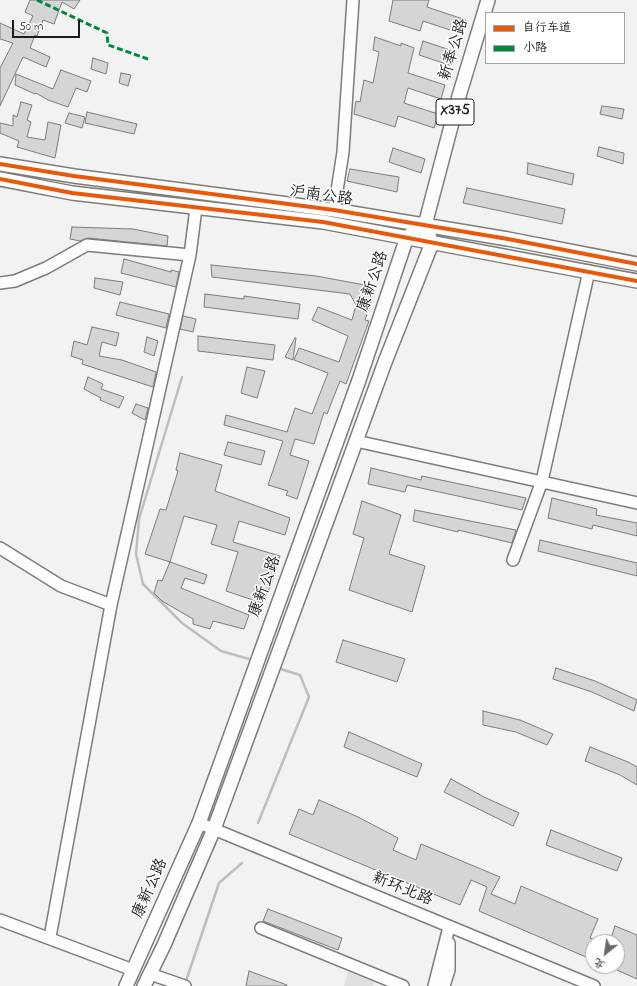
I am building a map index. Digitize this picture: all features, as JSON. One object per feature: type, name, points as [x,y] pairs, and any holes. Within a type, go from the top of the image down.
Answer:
[{"type":"main road","name":"新奉公路","points":[[425,225],[459,96],[488,0]]},
{"type":"main road","name":"沪南公路","points":[[0,164],[74,176],[334,210],[637,264]]},
{"type":"main road","name":"沪南公路","points":[[0,179],[72,192],[323,222],[637,281]]},
{"type":"main road","name":"康新公路","points":[[126,986],[199,823],[359,380],[407,237],[425,225]]},
{"type":"main road","points":[[425,225],[432,243]]},
{"type":"main road","name":"康新公路","points":[[144,986],[214,828],[356,441],[432,243]]},
{"type":"street","points":[[334,210],[343,152],[353,0]]},
{"type":"street","points":[[50,937],[111,604],[190,255],[196,208]]},
{"type":"street","points":[[0,283],[15,281],[46,268],[87,244],[190,255]]},
{"type":"street","points":[[513,560],[542,481],[588,271]]},
{"type":"street","points":[[356,441],[637,503]]},
{"type":"street","points":[[0,548],[61,586],[111,604]]},
{"type":"street","name":"新环北路","points":[[199,823],[449,927],[516,952],[594,986]]},
{"type":"street","points":[[0,920],[50,937],[133,970]]},
{"type":"street","points":[[434,986],[449,927]]},
{"type":"street","points":[[444,986],[449,970],[449,927]]},
{"type":"street","points":[[261,928],[403,986]]},
{"type":"street","points":[[150,974],[185,986]]},
{"type":"shaded area","points":[[348,972],[374,982],[373,986],[344,986]]},
{"type":"building","points":[[30,0],[80,0],[74,9],[62,2],[54,24],[43,20],[37,36],[35,35],[30,48],[50,57],[46,67],[23,57],[0,106],[0,68],[13,43],[0,39],[0,23],[24,34],[33,16],[25,12]]},
{"type":"building","points":[[393,0],[429,0],[427,7],[466,20],[462,34],[423,21],[420,31],[389,21]]},
{"type":"building","points":[[375,37],[401,46],[401,43],[414,48],[408,73],[445,85],[441,99],[408,88],[404,103],[438,114],[434,128],[398,116],[395,127],[354,114],[356,101],[360,102],[364,80],[373,83],[379,52],[373,50]]},
{"type":"building","points":[[423,41],[456,52],[452,66],[419,55]]},
{"type":"building","points":[[93,58],[108,63],[106,74],[91,69]]},
{"type":"building","points":[[61,70],[91,81],[87,92],[76,88],[68,107],[48,100],[36,93],[35,94],[15,85],[16,74],[53,89]]},
{"type":"building","points":[[121,73],[131,75],[128,86],[119,83]]},
{"type":"building","points":[[21,102],[32,105],[27,120],[31,122],[27,137],[45,140],[48,122],[61,125],[55,158],[17,147],[19,141],[0,133],[0,123],[13,126],[13,115],[17,117]]},
{"type":"building","points":[[602,106],[624,109],[622,119],[600,114]]},
{"type":"building","points":[[87,112],[137,124],[134,134],[85,123]]},
{"type":"building","points":[[69,113],[85,117],[82,128],[65,123]]},
{"type":"building","points":[[599,147],[624,153],[623,164],[597,156]]},
{"type":"building","points":[[393,148],[425,159],[421,173],[389,162]]},
{"type":"building","points":[[528,163],[574,174],[572,185],[527,174]]},
{"type":"building","points":[[350,169],[399,177],[397,192],[347,181]]},
{"type":"building","points":[[467,188],[565,209],[562,224],[463,203]]},
{"type":"building","points":[[72,227],[133,229],[168,236],[167,246],[88,238],[80,241],[70,239]]},
{"type":"building","points":[[124,259],[171,272],[171,270],[179,272],[176,287],[121,273]]},
{"type":"building","points":[[211,265],[316,276],[365,285],[370,292],[372,299],[365,320],[369,321],[346,384],[340,381],[327,414],[324,412],[314,444],[295,439],[290,455],[309,461],[297,499],[286,495],[288,491],[268,485],[283,441],[224,425],[226,415],[287,432],[295,408],[312,414],[328,373],[294,360],[299,348],[339,362],[348,336],[312,320],[318,307],[352,320],[356,305],[350,294],[212,277]]},
{"type":"building","points":[[95,278],[123,282],[120,295],[94,288]]},
{"type":"building","points":[[205,294],[244,299],[244,296],[300,304],[298,319],[204,307]]},
{"type":"building","points":[[120,302],[169,314],[166,328],[116,315]]},
{"type":"building","points":[[183,316],[196,319],[193,332],[180,329]]},
{"type":"building","points":[[92,327],[119,333],[116,346],[102,342],[99,356],[122,360],[156,372],[153,387],[82,364],[83,360],[71,356],[74,341],[87,345]]},
{"type":"building","points":[[198,336],[275,345],[273,360],[198,351]]},
{"type":"building","points":[[147,337],[158,341],[154,356],[144,352]]},
{"type":"building","points":[[296,338],[293,360],[285,357]]},
{"type":"building","points":[[247,367],[265,371],[257,398],[241,393]]},
{"type":"building","points":[[88,377],[103,384],[101,389],[124,397],[119,408],[100,400],[101,398],[84,389]]},
{"type":"building","points":[[136,404],[148,408],[145,420],[132,413]]},
{"type":"building","points":[[228,442],[265,451],[261,465],[224,455]]},
{"type":"building","points":[[180,453],[222,465],[215,491],[290,518],[285,535],[239,521],[233,542],[280,556],[271,585],[262,603],[226,591],[238,552],[211,544],[217,525],[184,516],[170,562],[145,554],[160,509],[166,510],[178,471],[176,470]]},
{"type":"building","points":[[371,468],[421,480],[422,476],[526,498],[522,510],[407,485],[405,492],[368,484]]},
{"type":"building","points":[[552,498],[597,509],[596,515],[637,523],[637,536],[593,525],[592,529],[548,518]]},
{"type":"building","points":[[362,501],[401,515],[389,554],[425,566],[412,612],[349,590],[364,538],[353,534]]},
{"type":"building","points":[[415,510],[516,530],[512,543],[413,521]]},
{"type":"building","points":[[540,540],[637,563],[637,576],[538,551]]},
{"type":"building","points":[[170,562],[207,575],[204,584],[185,578],[181,588],[249,615],[244,629],[213,621],[210,629],[193,624],[193,619],[162,601],[154,593],[158,580],[162,581]]},
{"type":"building","points":[[343,640],[405,659],[397,682],[336,662]]},
{"type":"building","points":[[556,668],[595,681],[637,700],[634,711],[592,692],[553,679]]},
{"type":"building","points":[[483,711],[520,720],[553,734],[547,745],[516,732],[483,725]]},
{"type":"building","points":[[349,732],[422,764],[417,777],[344,747]]},
{"type":"building","points":[[590,747],[637,767],[637,785],[620,775],[585,761]]},
{"type":"building","points":[[451,779],[484,797],[519,813],[513,826],[444,792]]},
{"type":"building","points":[[319,800],[358,817],[398,838],[393,850],[416,860],[421,844],[500,877],[491,894],[515,904],[521,886],[598,919],[592,934],[585,934],[585,957],[479,911],[487,887],[471,880],[460,905],[289,834],[299,809],[313,815]]},
{"type":"building","points":[[551,830],[622,858],[617,871],[546,845]]},
{"type":"building","points":[[268,909],[342,938],[338,950],[263,921]]},
{"type":"building","points":[[615,926],[637,935],[637,979],[625,974],[625,934],[612,934]]},
{"type":"building","points":[[249,971],[287,985],[287,986],[246,986]]},
{"type":"waterway","points":[[182,377],[139,519],[136,554],[143,584],[182,623],[221,651],[249,659]]},
{"type":"waterway","points":[[258,823],[309,697],[300,675],[281,669]]},
{"type":"waterway","points":[[185,984],[219,883],[242,863]]},
{"type":"marked path","points":[[37,0],[107,33],[108,45],[148,59]]},
{"type":"cycle path","points":[[0,164],[74,176],[334,210],[508,239],[637,264]]},
{"type":"cycle path","points":[[0,179],[72,193],[323,222],[637,281]]}]
